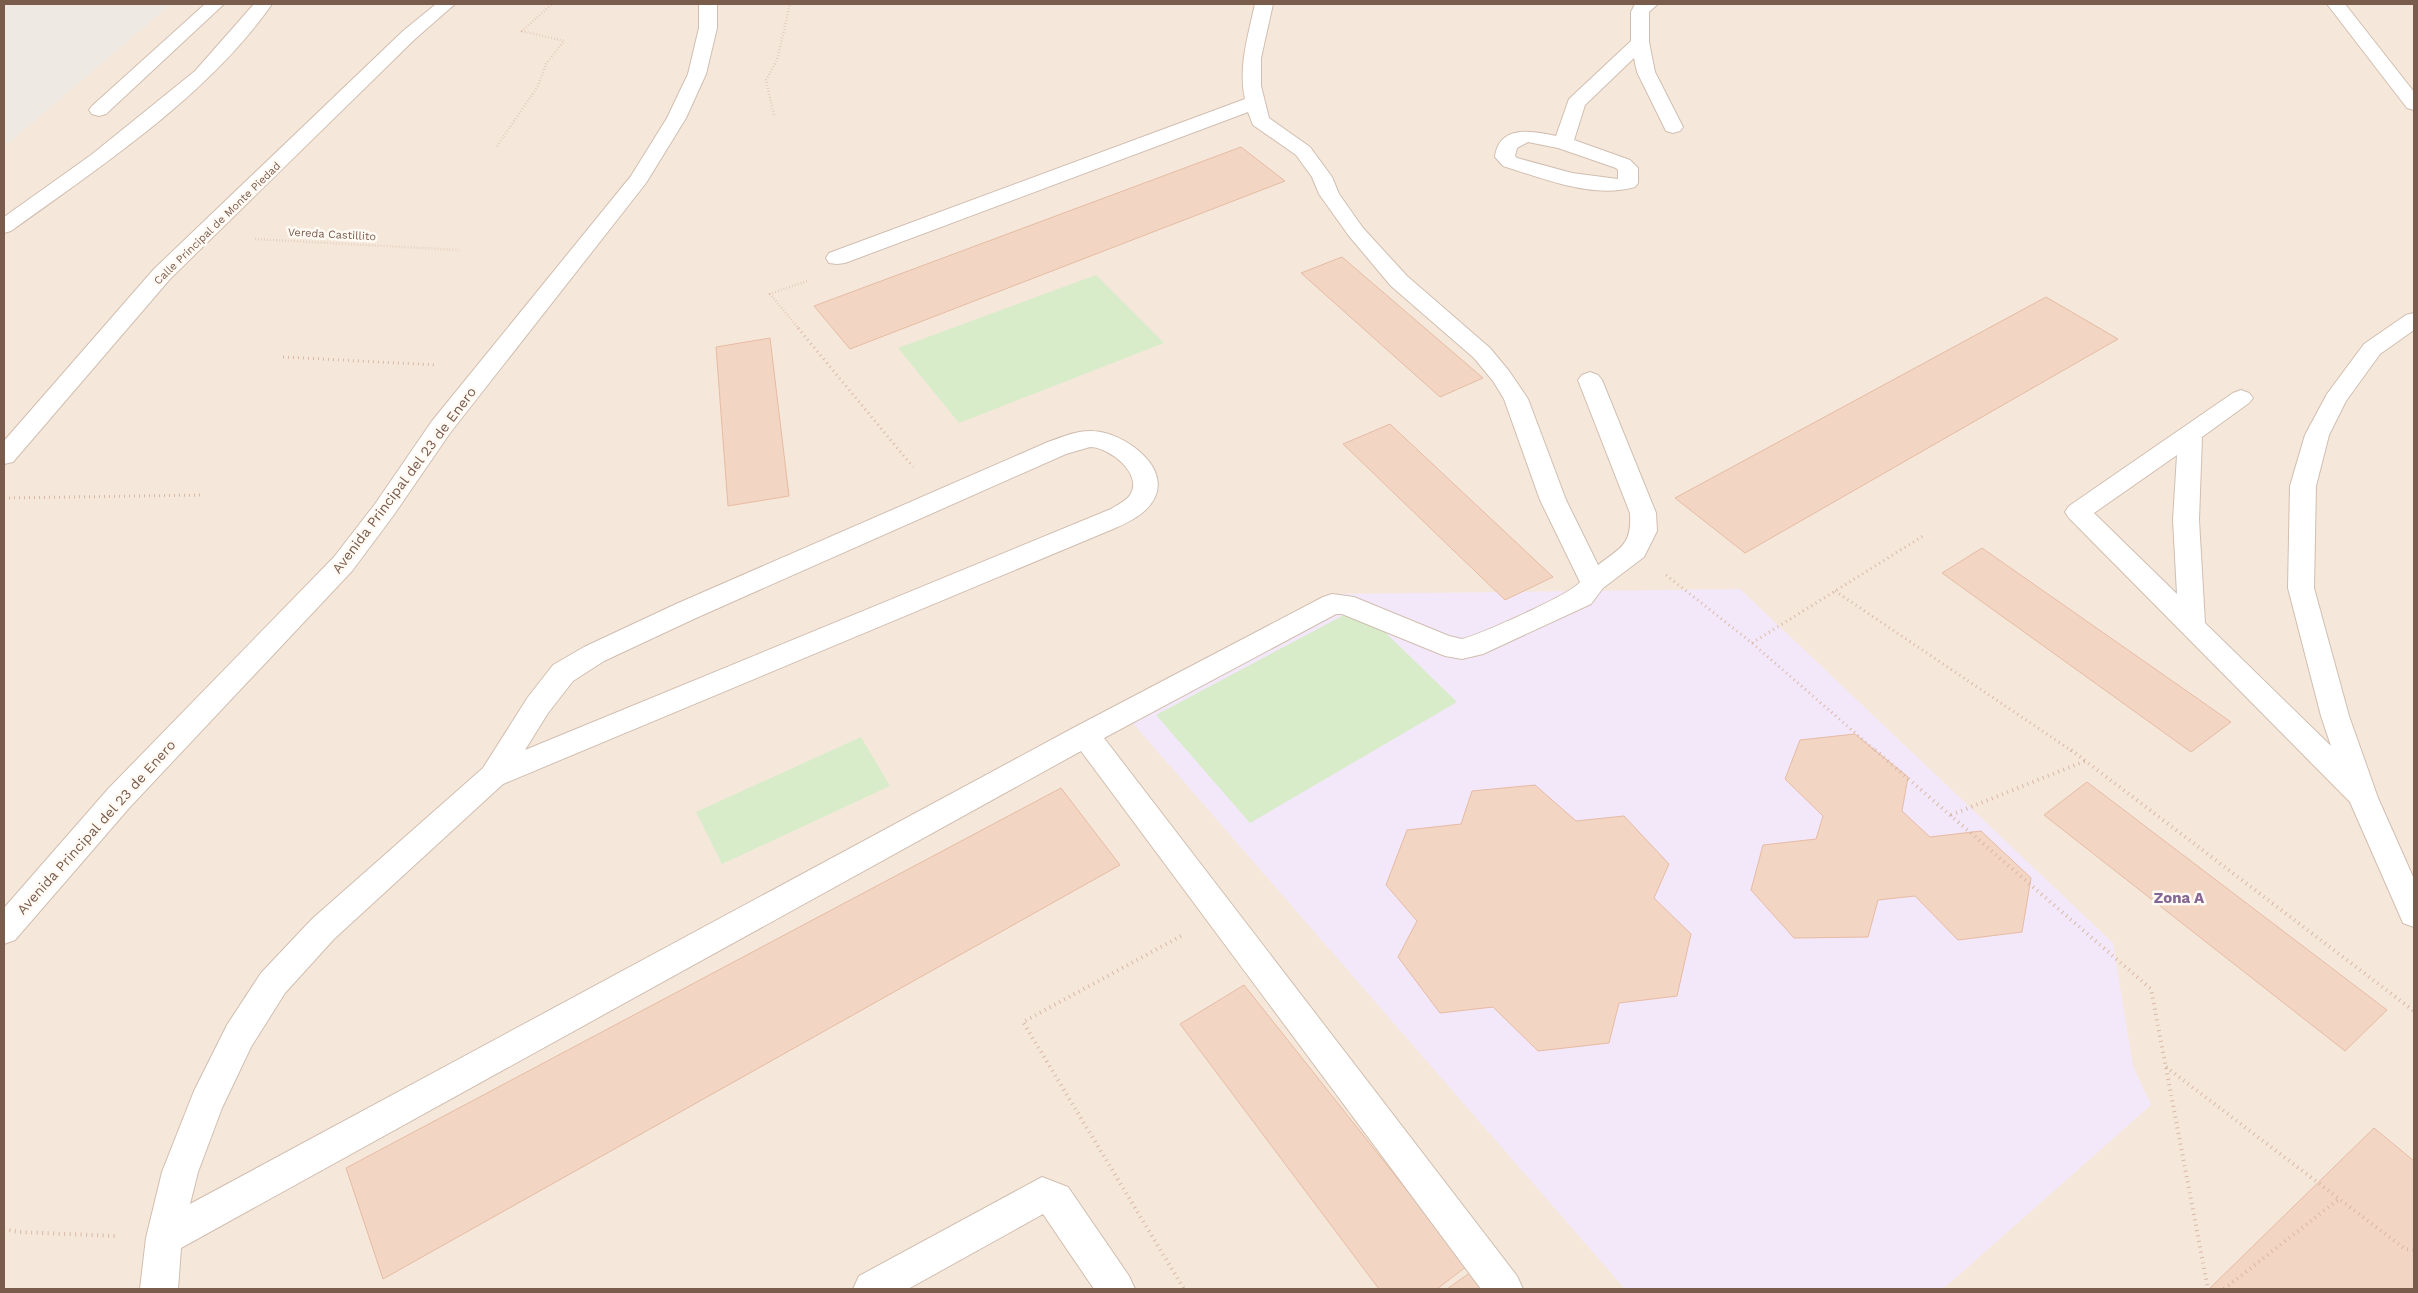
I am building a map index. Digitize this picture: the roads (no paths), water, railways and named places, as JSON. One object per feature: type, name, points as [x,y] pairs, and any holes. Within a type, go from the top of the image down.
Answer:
[{"type":"street","points":[[98,110],[215,4]]},
{"type":"street","points":[[4,227],[98,160],[202,75],[263,4]]},
{"type":"street","name":"Calle Principal de Monte Piedad","points":[[4,456],[162,274],[204,236],[409,35],[446,4]]},
{"type":"street","name":"Avenida Principal del 23 de Enero","points":[[4,930],[119,798],[343,564],[384,510],[442,427],[639,179],[660,145],[700,66],[706,43],[708,4]]},
{"type":"street","points":[[1264,4],[1252,58],[1252,86],[1260,121],[1304,151],[1322,177],[1329,194],[1356,232],[1399,281],[1482,353],[1501,376],[1516,399],[1553,500],[1593,582]]},
{"type":"street","points":[[1649,4],[1641,8],[1640,12],[1640,42],[1646,72],[1673,127]]},
{"type":"street","points":[[2336,4],[2414,104]]},
{"type":"street","points":[[1563,143],[1576,103],[1640,42]]},
{"type":"street","points":[[837,258],[1256,102]]},
{"type":"street","points":[[1519,137],[1563,143],[1623,164],[1628,168],[1628,183],[1615,187],[1575,180],[1510,162],[1505,157],[1505,152],[1511,141],[1519,137]]},
{"type":"street","points":[[2414,320],[2372,349],[2334,399],[2317,435],[2303,486],[2301,588],[2335,716],[2363,798],[2414,912]]},
{"type":"street","points":[[164,1238],[1085,735],[1332,604],[1345,604],[1445,646],[1462,650],[1473,647],[1583,596],[1591,589],[1593,582],[1635,550],[1644,532],[1643,513],[1590,380]]},
{"type":"street","points":[[2241,398],[2078,512],[2363,798]]},
{"type":"street","points":[[2190,433],[2186,520],[2192,625]]},
{"type":"street","points":[[159,1289],[164,1238],[180,1172],[206,1103],[239,1036],[273,983],[323,929],[493,776],[538,705],[563,673],[594,654],[686,611],[1057,448],[1094,439],[1113,444],[1132,458],[1142,472],[1145,486],[1142,496],[1131,508],[1104,523],[493,776]]},
{"type":"street","points":[[1085,735],[1504,1289]]},
{"type":"street","points":[[872,1289],[1042,1195],[1046,1195],[1055,1200],[1116,1289]]},
{"type":"district","name":"Zona A","points":[[2179,898]]}]
